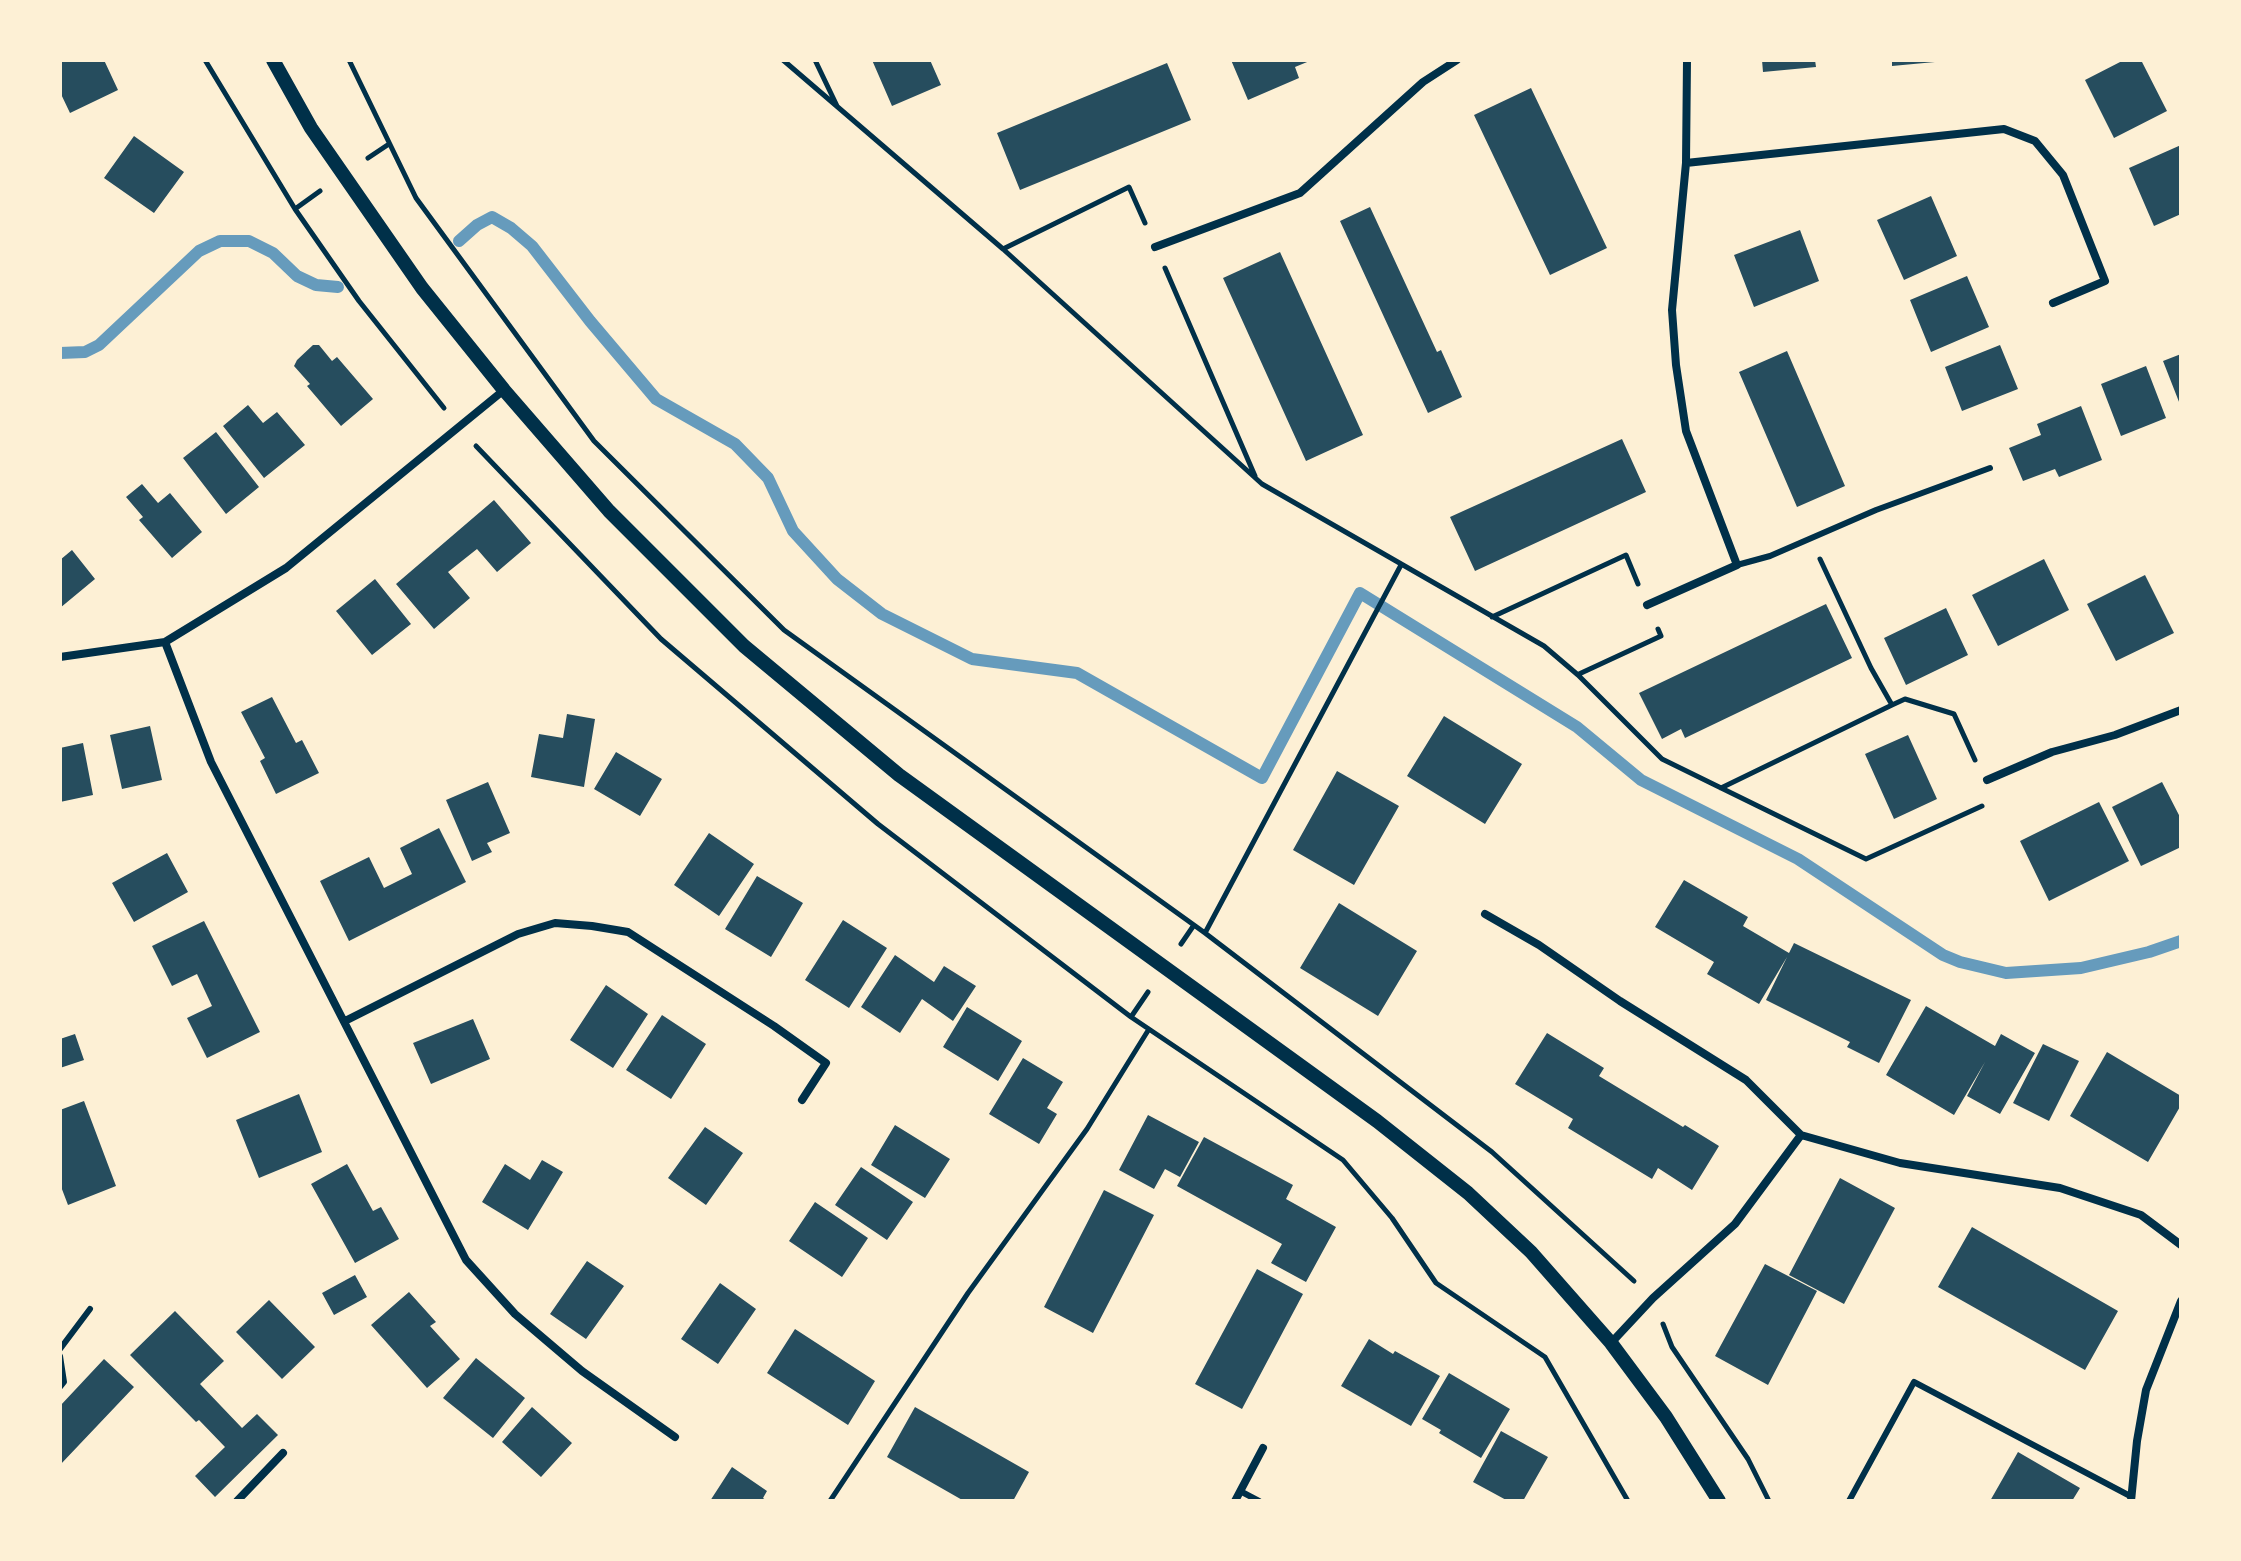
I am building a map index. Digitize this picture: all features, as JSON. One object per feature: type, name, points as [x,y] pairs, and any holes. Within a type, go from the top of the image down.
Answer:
[{"type":"street","points":[[273,60],[311,128],[422,288],[504,390],[609,511],[744,646],[899,775],[1377,1121],[1468,1193],[1531,1252],[1611,1343],[1666,1417],[1719,1501]]},
{"type":"street","points":[[1155,247],[1300,193],[1423,82],[1457,60]]},
{"type":"street","points":[[1647,605],[1737,565],[1686,431],[1676,365],[1672,310],[1686,163],[1687,60]]},
{"type":"street","points":[[1686,163],[2004,129],[2035,141],[2063,175],[2105,281],[2053,303]]},
{"type":"street","points":[[60,657],[165,642],[286,568],[504,390]]},
{"type":"street","points":[[165,642],[211,762],[466,1260],[515,1314],[582,1371],[675,1437]]},
{"type":"street","points":[[1987,780],[2052,752],[2115,735],[2181,710]]},
{"type":"street","points":[[1485,914],[1539,945],[1620,1001],[1746,1080],[1801,1135],[1900,1163],[2060,1188],[2141,1215],[2181,1245]]},
{"type":"street","points":[[345,1021],[518,934],[555,923],[628,932],[826,1063],[802,1100]]},
{"type":"street","points":[[1611,1343],[1653,1298],[1735,1224],[1801,1135]]},
{"type":"street","points":[[2132,1499],[2137,1441],[2146,1390],[2181,1301]]},
{"type":"street","points":[[1235,1501],[1263,1448]]},
{"type":"street","points":[[237,1501],[283,1453]]},
{"type":"lane","points":[[1737,565],[1770,556],[1876,510],[1990,468]]},
{"type":"lane","points":[[60,1349],[90,1309]]},
{"type":"lane","points":[[60,1356],[64,1382],[60,1387]]},
{"type":"lane","points":[[1849,1501],[1914,1382],[2132,1499]]},
{"type":"lane","points":[[1240,1491],[1259,1501]]},
{"type":"path","points":[[349,60],[416,198],[594,441],[784,630],[1205,933],[1492,1152],[1653,1298],[1672,1347],[1748,1459],[1769,1501]]},
{"type":"path","points":[[783,60],[1003,249],[1257,480],[1544,646],[1578,675],[1662,759],[1721,788],[1866,859],[1993,801],[1987,780],[1954,714],[1905,699],[1721,788]]},
{"type":"path","points":[[815,60],[838,108]]},
{"type":"path","points":[[1003,249],[1129,187],[1257,480]]},
{"type":"path","points":[[1811,539],[1871,668],[1892,705]]},
{"type":"path","points":[[1491,617],[1626,555],[1661,636],[1578,675]]},
{"type":"path","points":[[1205,933],[1401,565]]},
{"type":"path","points":[[830,1501],[968,1293],[1087,1129],[1149,1029]]},
{"type":"building","points":[[60,60],[104,60],[118,90],[70,113],[60,92]]},
{"type":"building","points":[[872,60],[930,60],[941,85],[892,106]]},
{"type":"building","points":[[1231,60],[1312,60],[1295,67],[1299,78],[1248,100]]},
{"type":"building","points":[[1762,60],[1815,60],[1816,67],[1763,72]]},
{"type":"building","points":[[1892,60],[1934,60],[1935,62],[1892,66]]},
{"type":"building","points":[[2124,60],[2141,60],[2167,111],[2114,138],[2085,80]]},
{"type":"building","points":[[1167,63],[1191,120],[1020,190],[997,133]]},
{"type":"building","points":[[1531,88],[1607,248],[1550,275],[1474,115]]},
{"type":"building","points":[[134,136],[184,172],[154,213],[104,178]]},
{"type":"building","points":[[2181,145],[2181,214],[2154,226],[2129,168]]},
{"type":"building","points":[[1931,196],[1957,256],[1904,280],[1877,220]]},
{"type":"building","points":[[1370,207],[1437,352],[1441,350],[1462,397],[1428,413],[1340,221]]},
{"type":"building","points":[[1800,230],[1819,281],[1754,307],[1734,255]]},
{"type":"building","points":[[1280,252],[1363,435],[1306,461],[1223,278]]},
{"type":"building","points":[[1967,276],[1989,327],[1931,352],[1910,300]]},
{"type":"building","points":[[313,345],[319,345],[332,361],[337,357],[373,399],[341,426],[294,366]]},
{"type":"building","points":[[2000,345],[2018,389],[1962,411],[1945,367]]},
{"type":"building","points":[[1787,351],[1845,486],[1797,507],[1739,372]]},
{"type":"building","points":[[2181,354],[2181,407],[2163,361]]},
{"type":"building","points":[[2146,366],[2166,418],[2121,436],[2101,384]]},
{"type":"building","points":[[248,405],[263,423],[277,412],[305,445],[264,478],[223,426]]},
{"type":"building","points":[[2081,406],[2102,460],[2059,477],[2055,469],[2023,481],[2009,448],[2041,435],[2037,424]]},
{"type":"building","points":[[216,432],[259,487],[226,514],[183,458]]},
{"type":"building","points":[[1622,439],[1646,492],[1475,571],[1450,517]]},
{"type":"building","points":[[142,484],[158,503],[170,493],[202,532],[172,558],[139,520],[143,517],[126,497]]},
{"type":"building","points":[[494,500],[531,543],[497,572],[477,549],[448,572],[470,598],[434,629],[396,584]]},
{"type":"building","points":[[72,550],[95,579],[60,608],[60,560]]},
{"type":"building","points":[[2044,559],[2069,610],[1998,646],[1972,595]]},
{"type":"building","points":[[2145,575],[2174,633],[2116,661],[2087,604]]},
{"type":"building","points":[[375,579],[411,624],[372,655],[336,611]]},
{"type":"building","points":[[1826,604],[1852,658],[1685,738],[1681,729],[1662,739],[1639,693]]},
{"type":"building","points":[[1946,608],[1968,655],[1906,685],[1884,638]]},
{"type":"building","points":[[272,697],[296,743],[302,740],[319,773],[276,794],[260,761],[265,758],[241,712]]},
{"type":"building","points":[[567,714],[595,719],[584,787],[531,777],[539,734],[563,738]]},
{"type":"building","points":[[1444,716],[1522,764],[1485,824],[1407,776]]},
{"type":"building","points":[[150,726],[162,780],[122,789],[110,735]]},
{"type":"building","points":[[1908,735],[1937,799],[1894,819],[1865,754]]},
{"type":"building","points":[[83,743],[93,795],[60,802],[60,748]]},
{"type":"building","points":[[616,752],[662,779],[640,816],[594,789]]},
{"type":"building","points":[[1337,771],[1399,806],[1354,885],[1293,850]]},
{"type":"building","points":[[488,782],[510,833],[487,843],[492,852],[472,861],[446,800]]},
{"type":"building","points":[[2162,782],[2181,819],[2181,847],[2141,866],[2112,807]]},
{"type":"building","points":[[2099,802],[2129,861],[2049,901],[2020,841]]},
{"type":"building","points":[[439,828],[466,882],[349,941],[320,881],[369,857],[384,888],[412,874],[400,848]]},
{"type":"building","points":[[709,833],[754,864],[719,916],[674,885]]},
{"type":"building","points":[[167,853],[188,892],[134,922],[112,883]]},
{"type":"building","points":[[757,876],[803,903],[771,957],[725,929]]},
{"type":"building","points":[[1684,880],[1748,917],[1743,926],[1789,953],[1794,943],[1911,1000],[1879,1063],[1847,1047],[1850,1042],[1766,1000],[1787,957],[1759,1004],[1707,974],[1714,962],[1655,927]]},
{"type":"building","points":[[1339,903],[1417,951],[1378,1016],[1300,968]]},
{"type":"building","points":[[843,920],[887,948],[849,1008],[805,980]]},
{"type":"building","points":[[204,921],[260,1032],[207,1058],[187,1018],[212,1006],[197,974],[172,986],[152,946]]},
{"type":"building","points":[[895,955],[934,982],[944,966],[976,986],[953,1021],[922,999],[900,1033],[861,1007]]},
{"type":"building","points":[[606,985],[648,1014],[613,1068],[570,1040]]},
{"type":"building","points":[[1926,1006],[1995,1046],[2001,1034],[2035,1053],[2000,1114],[1967,1096],[1985,1062],[1954,1115],[1886,1075]]},
{"type":"building","points":[[967,1007],[1022,1041],[998,1081],[943,1047]]},
{"type":"building","points":[[662,1015],[706,1044],[671,1099],[626,1070]]},
{"type":"building","points":[[473,1019],[490,1059],[431,1084],[413,1043]]},
{"type":"building","points":[[1547,1033],[1604,1068],[1599,1076],[1719,1146],[1692,1190],[1658,1168],[1652,1179],[1568,1128],[1573,1119],[1515,1084]]},
{"type":"building","points":[[75,1034],[84,1060],[60,1068],[60,1039]]},
{"type":"building","points":[[2043,1044],[2079,1061],[2049,1121],[2013,1103]]},
{"type":"building","points":[[2107,1052],[2181,1096],[2181,1105],[2148,1162],[2070,1116]]},
{"type":"building","points":[[1023,1058],[1063,1082],[1047,1108],[1057,1114],[1039,1144],[989,1114]]},
{"type":"building","points":[[299,1094],[322,1152],[259,1178],[236,1120]]},
{"type":"building","points":[[84,1101],[116,1186],[68,1205],[60,1184],[60,1110]]},
{"type":"building","points":[[1148,1115],[1199,1142],[1180,1177],[1165,1169],[1154,1189],[1119,1170]]},
{"type":"building","points":[[895,1125],[950,1159],[925,1198],[871,1165]]},
{"type":"building","points":[[705,1127],[743,1153],[706,1205],[668,1178]]},
{"type":"building","points":[[1204,1137],[1293,1185],[1286,1199],[1336,1227],[1306,1282],[1271,1263],[1282,1244],[1177,1186]]},
{"type":"building","points":[[542,1160],[563,1172],[528,1230],[482,1202],[505,1164],[530,1180]]},
{"type":"building","points":[[347,1164],[373,1211],[381,1207],[399,1239],[355,1263],[311,1184]]},
{"type":"building","points":[[861,1167],[913,1202],[887,1240],[835,1205]]},
{"type":"building","points":[[1840,1178],[1895,1208],[1844,1304],[1789,1275]]},
{"type":"building","points":[[1104,1190],[1154,1215],[1093,1333],[1044,1307]]},
{"type":"building","points":[[815,1202],[868,1238],[842,1277],[789,1241]]},
{"type":"building","points":[[1972,1227],[2118,1311],[2085,1370],[1938,1287]]},
{"type":"building","points":[[587,1261],[624,1286],[586,1339],[550,1314]]},
{"type":"building","points":[[1765,1264],[1817,1291],[1768,1385],[1715,1356]]},
{"type":"building","points":[[1257,1269],[1303,1294],[1242,1409],[1195,1384]]},
{"type":"building","points":[[355,1275],[367,1297],[334,1315],[322,1293]]},
{"type":"building","points":[[720,1283],[756,1309],[718,1364],[681,1339]]},
{"type":"building","points":[[409,1292],[436,1322],[430,1326],[460,1359],[427,1388],[371,1325]]},
{"type":"building","points":[[269,1300],[315,1347],[282,1379],[236,1332]]},
{"type":"building","points":[[175,1311],[224,1361],[200,1384],[242,1428],[257,1414],[278,1435],[215,1497],[195,1476],[225,1447],[130,1355]]},
{"type":"building","points":[[795,1329],[875,1381],[848,1425],[767,1373]]},
{"type":"building","points":[[1369,1339],[1440,1376],[1411,1426],[1341,1386]]},
{"type":"building","points":[[476,1358],[525,1398],[493,1438],[443,1398]]},
{"type":"building","points":[[104,1359],[134,1387],[60,1465],[60,1406]]},
{"type":"building","points":[[1449,1373],[1510,1409],[1481,1458],[1422,1419]]},
{"type":"building","points":[[532,1407],[572,1443],[541,1477],[502,1442]]},
{"type":"building","points":[[915,1407],[1029,1472],[1013,1501],[964,1501],[887,1457]]},
{"type":"building","points":[[1501,1431],[1548,1457],[1523,1501],[1508,1501],[1473,1482]]},
{"type":"building","points":[[2018,1452],[2080,1488],[2072,1501],[1990,1501]]},
{"type":"building","points":[[732,1467],[767,1491],[763,1498],[767,1501],[710,1501]]},
{"type":"waterway","points":[[459,241],[492,217],[532,246],[656,399],[735,444],[768,478],[793,531],[837,579],[882,614],[972,659],[1077,673],[1262,778],[1360,593],[1577,727],[1641,780],[1798,859],[1943,955],[2006,973],[2081,968],[2181,941]]},
{"type":"waterway","points":[[60,353],[85,352],[99,345],[199,251],[220,241],[249,241],[273,253],[297,276],[316,285],[338,287]]}]
